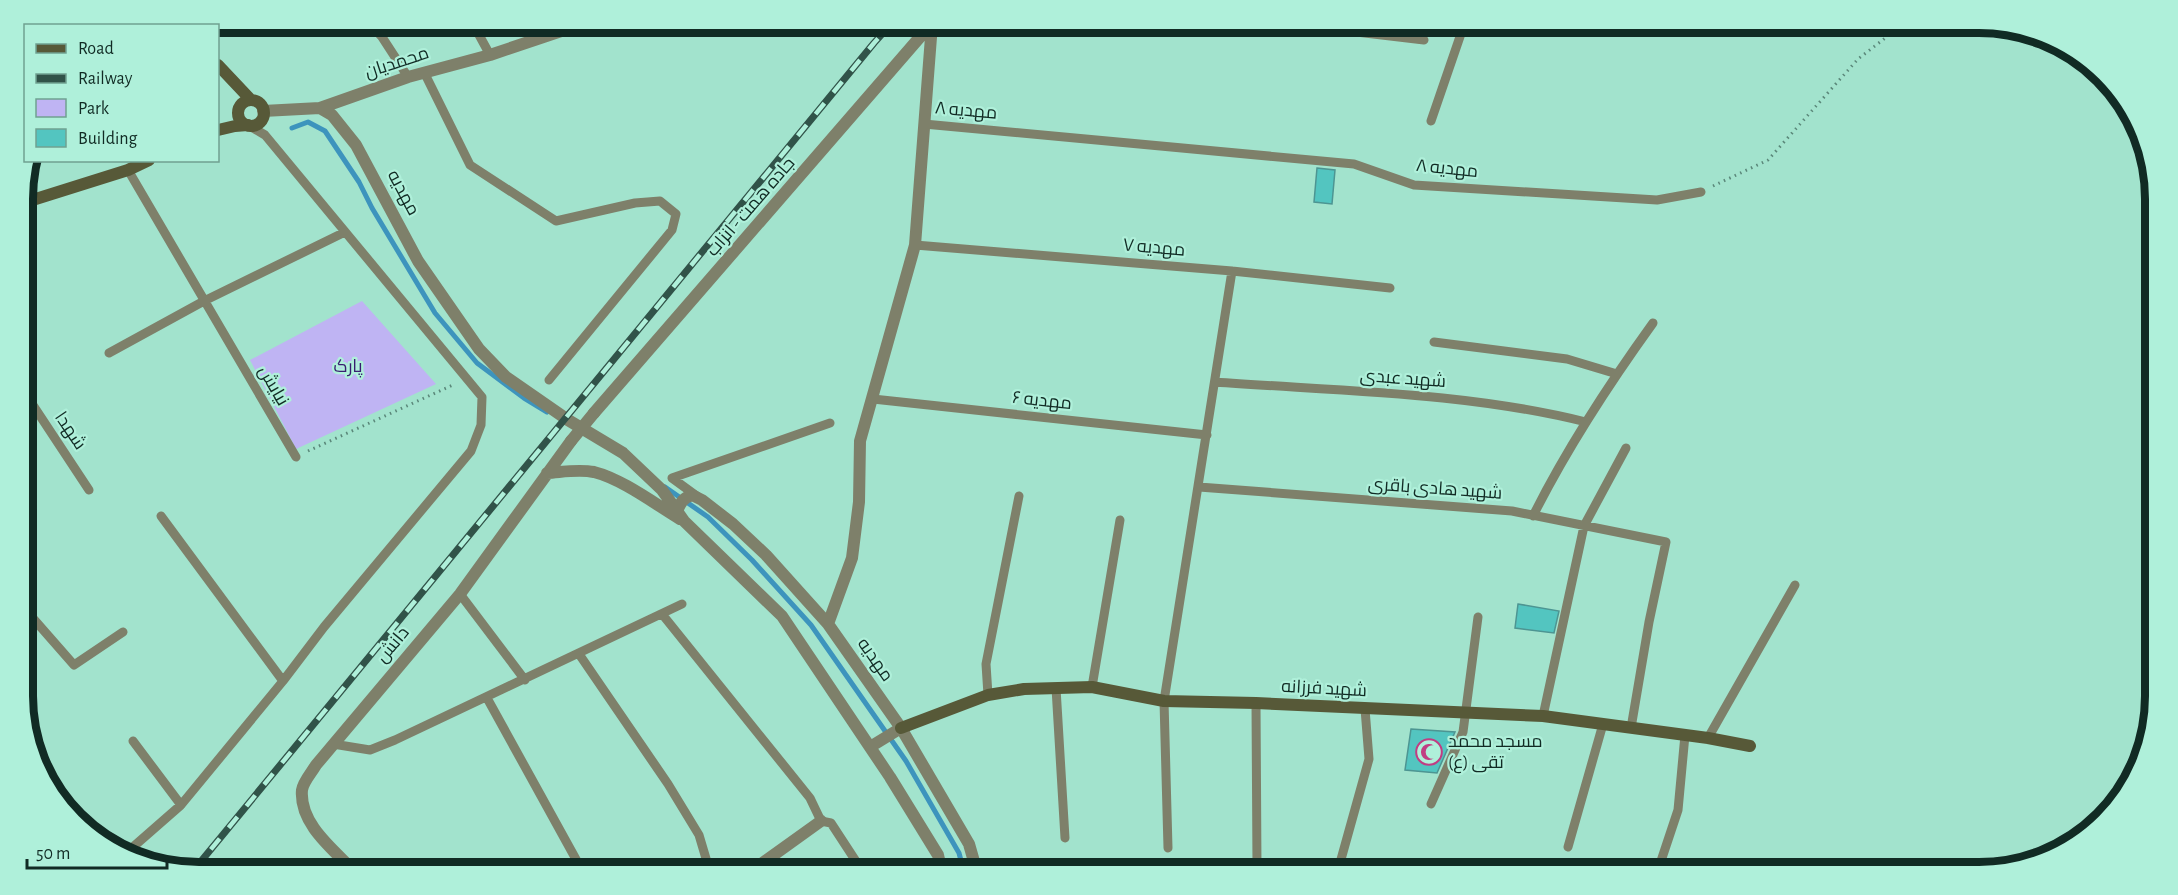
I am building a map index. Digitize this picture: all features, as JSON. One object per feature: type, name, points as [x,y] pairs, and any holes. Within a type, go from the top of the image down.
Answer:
[{"type":"street","name":"محمدیان","points":[[320,108],[408,77],[490,55],[555,33]]},
{"type":"street","name":"جاده همت - انزاب","points":[[572,441],[923,33]]},
{"type":"street","points":[[828,624],[852,558],[859,502],[860,441],[915,245],[931,33]]},
{"type":"street","points":[[219,66],[245,103]]},
{"type":"street","points":[[219,123],[245,103],[258,102],[263,111],[259,123],[219,130]]},
{"type":"street","points":[[245,103],[239,117],[248,125]]},
{"type":"street","points":[[263,111],[320,108]]},
{"type":"street","name":"مهدیه","points":[[320,108],[332,115],[356,145],[418,261],[479,349],[506,377],[568,420],[622,453],[662,490],[681,516]]},
{"type":"street","points":[[33,200],[128,170],[144,162]]},
{"type":"street","name":"دانش","points":[[346,862],[312,826],[304,808],[302,788],[316,765],[333,744],[460,594],[572,441]]},
{"type":"street","points":[[548,473],[580,471],[596,473],[681,516],[782,616],[870,747],[938,855],[940,862]]},
{"type":"street","points":[[681,516],[682,500],[692,495],[701,499]]},
{"type":"street","name":"مهدیه","points":[[701,499],[733,524],[766,555],[828,624],[901,728],[969,844],[974,862]]},
{"type":"street","name":"شهید فرزانه","points":[[901,728],[988,695],[1024,689],[1092,687],[1164,701],[1543,716],[1708,738],[1750,746]]},
{"type":"street","points":[[870,747],[901,728]]},
{"type":"street","points":[[764,862],[821,820]]},
{"type":"lane","points":[[378,33],[408,77]]},
{"type":"lane","points":[[478,33],[490,55]]},
{"type":"lane","points":[[1365,33],[1424,40]]},
{"type":"lane","points":[[1431,121],[1461,33]]},
{"type":"lane","points":[[424,72],[470,165],[556,221],[635,203],[660,201],[676,214],[672,230],[549,381]]},
{"type":"lane","name":"مهدیه ۸","points":[[924,124],[1354,164],[1414,185],[1657,200],[1701,192]]},
{"type":"lane","points":[[132,848],[181,805],[283,681],[324,627],[471,451],[481,425],[482,397],[265,135],[248,125]]},
{"type":"lane","name":"نیایش","points":[[128,170],[296,457]]},
{"type":"lane","points":[[109,353],[204,301],[345,232]]},
{"type":"lane","name":"مهدیه ۷","points":[[915,245],[1232,271],[1390,288]]},
{"type":"lane","points":[[1168,848],[1164,701],[1232,271]]},
{"type":"lane","points":[[1533,516],[1586,422],[1653,323]]},
{"type":"lane","points":[[1434,342],[1567,359],[1617,374]]},
{"type":"lane","name":"شهید عبدی","points":[[1215,382],[1439,398],[1543,411],[1586,422]]},
{"type":"lane","name":"مهدیه ۶","points":[[873,399],[1207,435]]},
{"type":"lane","name":"شهدا","points":[[33,405],[89,490]]},
{"type":"lane","points":[[701,499],[672,478],[830,423]]},
{"type":"lane","points":[[1543,716],[1584,526],[1626,448]]},
{"type":"lane","name":"شهید هادی باقری","points":[[1199,487],[1512,511],[1666,542],[1649,622],[1631,728]]},
{"type":"lane","points":[[988,695],[986,664],[1019,496]]},
{"type":"lane","points":[[161,516],[283,681]]},
{"type":"lane","points":[[1092,687],[1120,520]]},
{"type":"lane","points":[[1708,738],[1795,585]]},
{"type":"lane","points":[[460,594],[525,680]]},
{"type":"lane","points":[[333,744],[370,750],[487,698],[681,604]]},
{"type":"lane","points":[[662,614],[810,798],[821,820],[831,823],[856,862]]},
{"type":"lane","points":[[1431,804],[1463,732],[1478,617]]},
{"type":"lane","points":[[33,618],[74,666],[123,632]]},
{"type":"lane","points":[[579,654],[668,784],[699,835],[707,862]]},
{"type":"lane","points":[[1056,688],[1065,838]]},
{"type":"lane","points":[[487,698],[577,862]]},
{"type":"lane","points":[[1256,703],[1257,862]]},
{"type":"lane","points":[[1340,862],[1369,759],[1365,709]]},
{"type":"lane","points":[[1568,847],[1603,724]]},
{"type":"lane","points":[[1661,862],[1678,810],[1685,735]]},
{"type":"lane","points":[[133,741],[181,805]]},
{"type":"path","points":[[1701,192],[1768,160],[1858,59],[1892,33]]},
{"type":"path","points":[[296,457],[465,379]]},
{"type":"green space","name":"پارک","points":[[362,301],[436,384],[296,449],[250,360]]},
{"type":"building","points":[[1317,168],[1335,170],[1332,204],[1314,202]]},
{"type":"building","points":[[1518,604],[1559,611],[1554,633],[1515,628]]},
{"type":"building","name":"مسجد محمد تقی (ع)","points":[[1411,729],[1455,732],[1437,773],[1405,770]]},
{"type":"waterway","points":[[292,128],[308,122],[325,131],[359,182],[372,208],[435,313],[477,363],[547,412]]},
{"type":"waterway","points":[[665,487],[708,517],[752,560],[811,625],[906,761],[959,853],[961,862]]},
{"type":"railway","points":[[200,862],[883,33]]},
{"type":"place","name":"مسجد محمد تقی (ع)","points":[[1429,752]]}]
